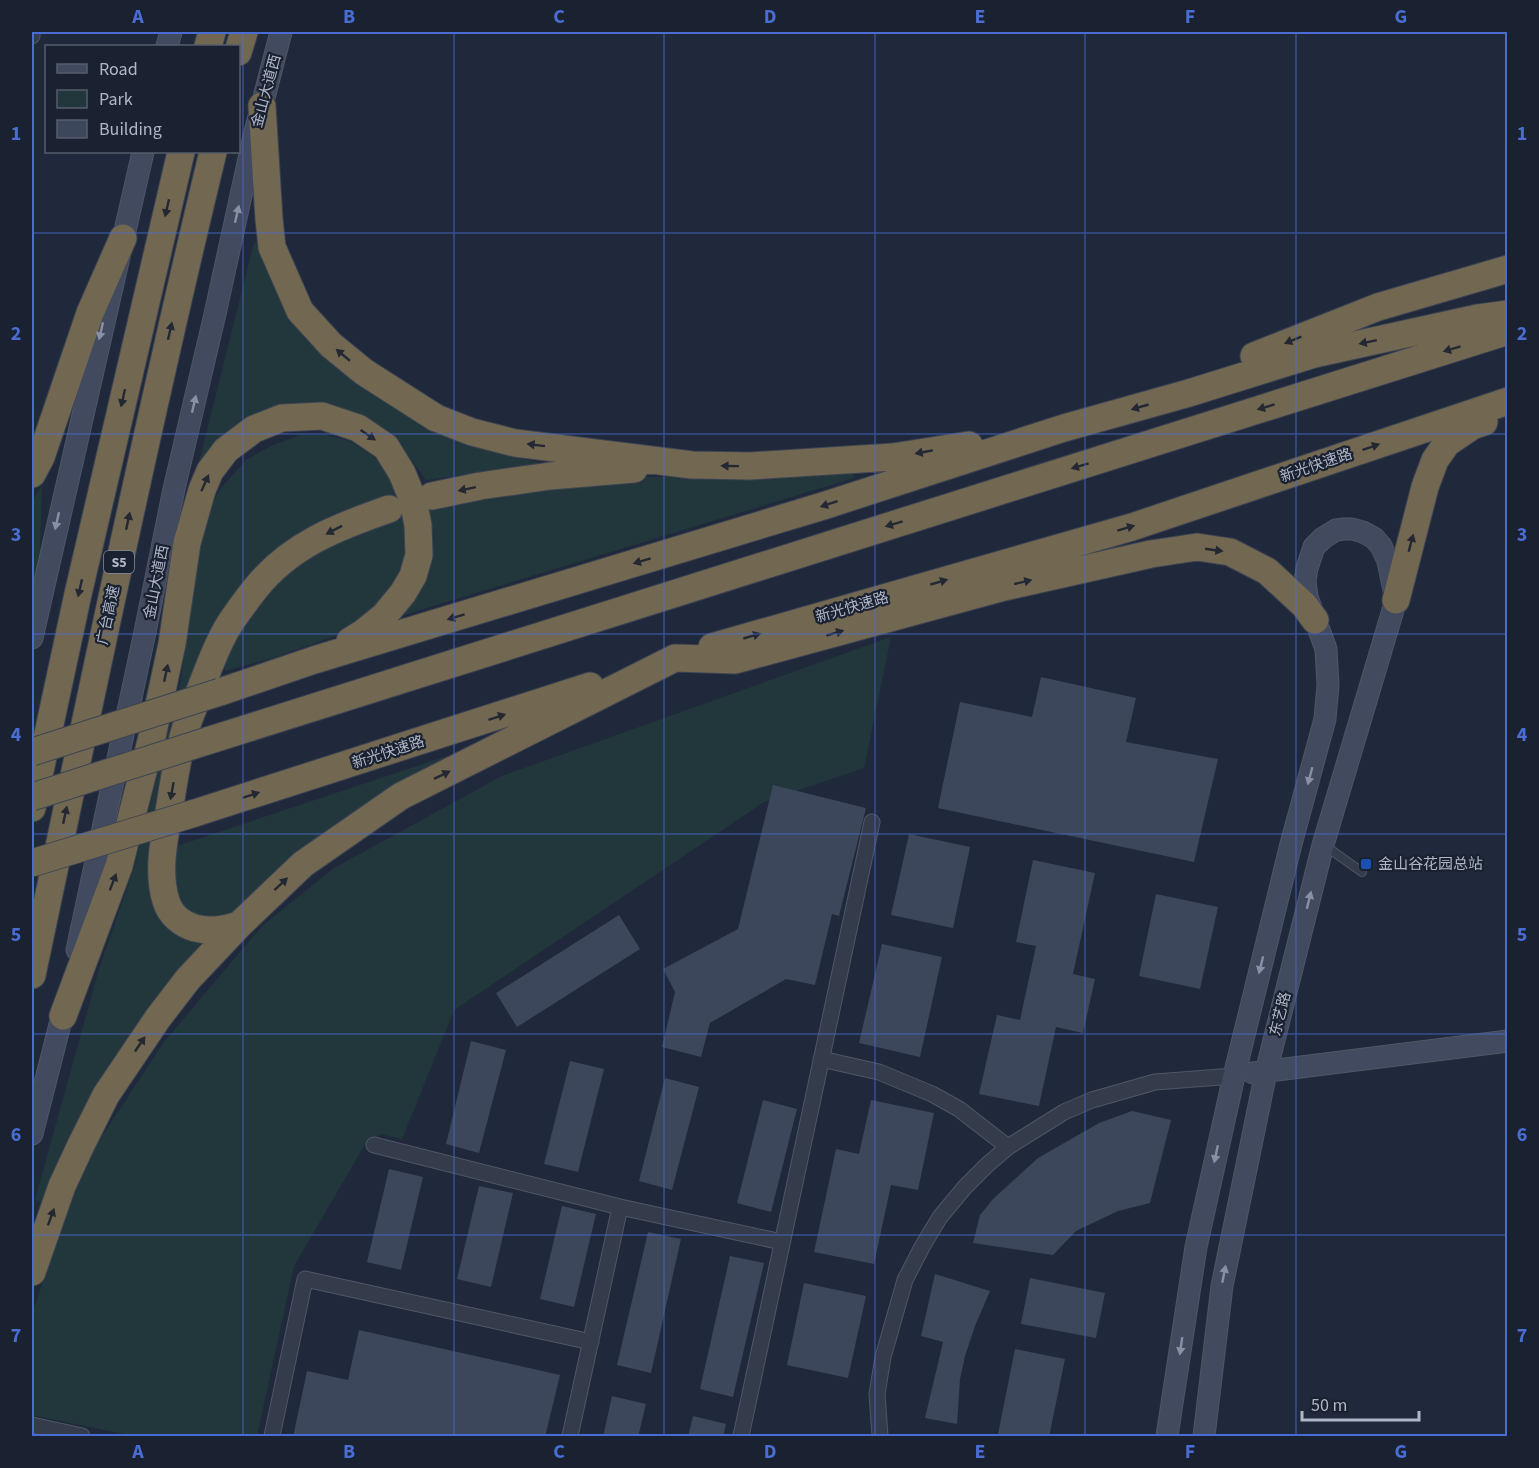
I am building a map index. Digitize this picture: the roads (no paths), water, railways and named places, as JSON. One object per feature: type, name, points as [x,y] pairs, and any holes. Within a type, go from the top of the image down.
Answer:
[{"type":"highway","points":[[262,106],[272,247],[300,311],[331,345],[364,372],[436,418],[472,432],[515,443],[692,465]]},
{"type":"highway","name":"S5","points":[[32,808],[81,583],[181,153]]},
{"type":"highway","name":"广台高速","points":[[32,975],[97,662],[157,390],[213,153]]},
{"type":"highway","points":[[35,459],[90,313],[123,238]]},
{"type":"highway","points":[[1181,395],[1258,354],[1378,307],[1508,269]]},
{"type":"highway","points":[[32,752],[314,660],[824,506],[1064,428],[1314,354],[1467,320],[1508,314]]},
{"type":"highway","points":[[32,797],[1508,332]]},
{"type":"highway","name":"新光快速路","points":[[32,863],[515,711],[675,658],[1132,527],[1508,400]]},
{"type":"highway","points":[[63,1016],[119,866],[152,737],[172,644],[187,543],[202,490],[210,471],[226,450],[254,429],[282,418],[322,416],[358,428],[386,447],[402,472],[413,500],[419,555],[413,576],[403,593],[384,616],[363,633],[314,660]]},
{"type":"highway","points":[[1396,600],[1425,487],[1435,460],[1447,443],[1472,426],[1508,416]]},
{"type":"highway","points":[[432,496],[480,486],[550,476],[692,465],[750,466],[893,457],[1064,428]]},
{"type":"highway","points":[[239,925],[223,930],[204,930],[189,926],[174,916],[166,902],[162,879],[162,846],[186,728],[208,668],[226,630],[255,588],[282,561],[310,542],[345,524],[389,509]]},
{"type":"highway","points":[[32,1272],[62,1186],[106,1095],[158,1018],[188,979],[239,925],[303,864],[400,796],[675,658],[735,660],[1004,586],[1151,554],[1197,547],[1230,552],[1267,571],[1304,604],[1315,620]]},
{"type":"street","name":"金山大道西","points":[[32,1134],[63,1016],[146,632],[174,489],[254,136],[282,32]]},
{"type":"street","points":[[32,638],[143,153]]},
{"type":"street","name":"东艺路","points":[[1167,1437],[1196,1247],[1234,1076],[1291,844],[1325,719],[1328,686],[1326,649],[1307,597],[1305,581],[1307,568],[1314,547],[1323,538],[1336,530],[1352,529],[1374,538],[1381,546],[1388,561],[1396,600],[1323,845],[1266,1072],[1222,1286],[1204,1437]]},
{"type":"street","points":[[741,1437],[872,822]]},
{"type":"street","points":[[880,1437],[878,1394],[883,1357],[906,1280],[922,1246],[940,1217],[965,1187],[1008,1147],[1064,1112],[1092,1100],[1155,1082],[1234,1076],[1508,1041]]},
{"type":"street","points":[[821,1059],[879,1072],[932,1094],[959,1109],[1008,1147]]},
{"type":"street","points":[[374,1145],[620,1207],[782,1242]]},
{"type":"street","points":[[570,1437],[620,1207]]},
{"type":"street","points":[[272,1437],[305,1279],[591,1342]]},
{"type":"street","points":[[32,1425],[82,1437]]},
{"type":"lane","points":[[1323,845],[1362,872]]},
{"type":"place","name":"金山谷花园总站","points":[[1366,864]]}]
